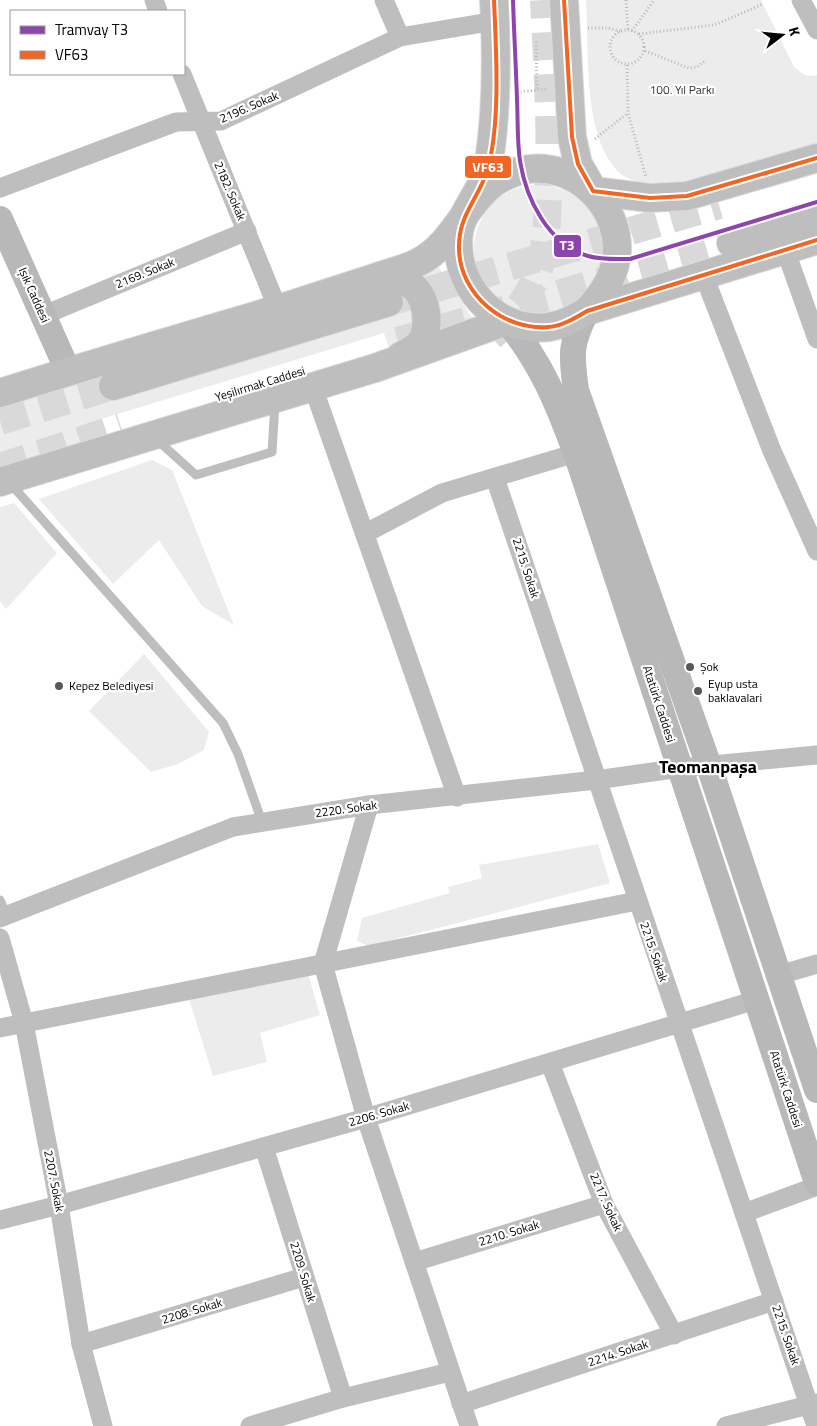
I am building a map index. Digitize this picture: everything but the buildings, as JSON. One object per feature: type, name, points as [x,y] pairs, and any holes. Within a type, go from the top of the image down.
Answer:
[{"type":"main road","points":[[564,0],[572,137],[578,164],[593,191],[606,208],[612,221],[617,249],[610,280],[600,297],[586,311]]},
{"type":"main road","points":[[495,10],[495,94],[489,165],[460,230],[458,248],[462,271],[472,292],[485,307],[507,321],[528,327],[548,327],[569,321],[586,311],[817,240]]},
{"type":"main road","points":[[0,393],[278,309],[417,263],[437,251],[483,190],[498,179],[522,170],[554,170],[575,178],[593,191],[650,198],[686,196],[817,158]]},
{"type":"main road","points":[[719,205],[817,174]]},
{"type":"main road","points":[[731,243],[817,217]]},
{"type":"main road","name":"Işık Caddesi","points":[[0,219],[68,371]]},
{"type":"main road","points":[[371,279],[399,279],[412,284],[420,295],[427,327],[421,342],[413,350],[375,368]]},
{"type":"main road","points":[[113,386],[389,302]]},
{"type":"main road","name":"Atatürk Caddesi","points":[[586,311],[576,330],[571,356],[576,390],[709,766],[817,1090]]},
{"type":"main road","points":[[3,481],[375,368],[507,321]]},
{"type":"main road","name":"Atatürk Caddesi","points":[[507,321],[530,350],[556,401],[576,453],[817,1185]]},
{"type":"main road","name":"Yeşilırmak Caddesi","points":[[122,427],[398,341]]},
{"type":"street","points":[[384,0],[400,37]]},
{"type":"street","points":[[801,0],[817,30]]},
{"type":"street","name":"2196. Sokak","points":[[0,188],[176,122],[220,121],[400,37],[495,10]]},
{"type":"street","name":"2182. Sokak","points":[[182,75],[278,309]]},
{"type":"street","name":"2169. Sokak","points":[[44,315],[247,231]]},
{"type":"street","points":[[785,250],[817,339]]},
{"type":"street","points":[[704,276],[772,452],[817,551]]},
{"type":"street","points":[[313,387],[366,533],[457,796]]},
{"type":"street","points":[[366,533],[442,493],[576,453]]},
{"type":"street","name":"2215. Sokak","points":[[495,478],[774,1301],[814,1404],[816,1426]]},
{"type":"street","name":"2220. Sokak","points":[[2,911],[233,827],[369,805],[596,780],[680,768],[817,755]]},
{"type":"street","points":[[369,805],[323,964],[366,1118],[468,1426]]},
{"type":"street","points":[[0,1028],[637,901]]},
{"type":"street","name":"2207. Sokak","points":[[0,938],[24,1023],[59,1205],[81,1344],[103,1426]]},
{"type":"street","points":[[779,975],[817,964]]},
{"type":"street","name":"2206. Sokak","points":[[0,1220],[366,1118],[756,1000]]},
{"type":"street","name":"2217. Sokak","points":[[550,1063],[604,1204],[674,1335]]},
{"type":"street","name":"2209. Sokak","points":[[264,1147],[343,1398]]},
{"type":"street","points":[[744,1213],[817,1185]]},
{"type":"street","name":"2210. Sokak","points":[[414,1262],[604,1204]]},
{"type":"street","name":"2208. Sokak","points":[[81,1344],[304,1277]]},
{"type":"street","name":"2214. Sokak","points":[[461,1404],[774,1301]]},
{"type":"street","points":[[250,1426],[343,1398],[450,1372]]},
{"type":"street","points":[[726,1426],[814,1404]]},
{"type":"lane","points":[[152,435],[196,475],[272,452],[276,398]]},
{"type":"lane","points":[[3,481],[223,723],[238,754],[262,822]]},
{"type":"path","points":[[626,0],[630,30]]},
{"type":"path","points":[[630,30],[654,0]]},
{"type":"path","points":[[582,28],[630,30],[639,34],[714,25],[762,4]]},
{"type":"path","points":[[620,31],[611,41],[611,52],[617,61],[627,65],[638,61],[645,51],[645,45],[639,34]]},
{"type":"path","points":[[536,42],[537,90]]},
{"type":"path","points":[[645,51],[689,68],[697,67],[706,60]]},
{"type":"path","points":[[627,65],[628,113],[647,182]]},
{"type":"path","points":[[495,94],[568,87]]},
{"type":"path","points":[[594,139],[628,113]]},
{"type":"green space","name":"100. Yıl Parkı","points":[[586,0],[761,0],[794,67],[807,75],[817,75],[817,143],[747,166],[689,180],[662,183],[639,182],[622,175],[604,151],[593,116],[590,96]]},
{"type":"green space","points":[[538,185],[551,186],[563,190],[574,195],[584,203],[592,213],[597,224],[601,236],[601,262],[597,274],[592,285],[584,295],[574,303],[563,308],[551,312],[538,313],[525,312],[513,308],[502,303],[492,295],[484,285],[479,274],[475,262],[474,249],[475,236],[479,224],[484,213],[492,203],[502,195],[513,190],[525,186]]},
{"type":"green space","points":[[437,264],[478,327],[432,339],[414,276]]},
{"type":"green space","points":[[370,290],[411,295],[416,330],[390,351],[384,333],[101,419],[106,438],[0,472],[0,405],[89,377],[94,394],[376,309]]},
{"type":"green space","points":[[152,460],[172,470],[234,625],[202,606],[159,540],[113,584],[39,499]]},
{"type":"green space","points":[[14,503],[57,553],[6,609],[0,601],[0,507]]},
{"type":"green space","points":[[144,654],[209,732],[204,750],[178,764],[151,772],[89,711]]},
{"type":"green space","points":[[598,844],[610,883],[369,946],[357,941],[362,918],[450,893],[448,887],[482,878],[479,865]]},
{"type":"green space","points":[[308,974],[320,1015],[260,1033],[267,1062],[213,1076],[189,999]]},
{"type":"tunnel","points":[[491,337],[514,313],[527,295],[540,266],[544,248],[549,170],[549,97],[544,0]]},
{"type":"tunnel","points":[[389,302],[719,205]]},
{"type":"tunnel","points":[[398,341],[731,243]]},
{"type":"tunnel","points":[[0,421],[113,386]]},
{"type":"tunnel","points":[[0,467],[121,427]]},
{"type":"tram line","name":"T3","points":[[513,0],[518,146],[523,176],[541,218],[550,231],[574,250],[598,258],[630,259],[817,202]]},
{"type":"transit line","name":"VF63","points":[[494,0],[496,40],[494,132],[487,171],[465,217],[459,249],[461,266],[467,281],[476,295],[488,307],[516,323],[532,327],[559,325],[587,311],[817,240]]},
{"type":"transit line","name":"VF63","points":[[564,0],[572,137],[578,164],[593,191],[650,198],[687,196],[817,158]]},
{"type":"place","name":"Şok","points":[[690,667]]},
{"type":"place","name":"Kepez Belediyesi","points":[[59,686]]},
{"type":"place","name":"Eyup usta baklavalari","points":[[698,691]]},
{"type":"district","name":"Teomanpaşa","points":[[708,767]]}]
